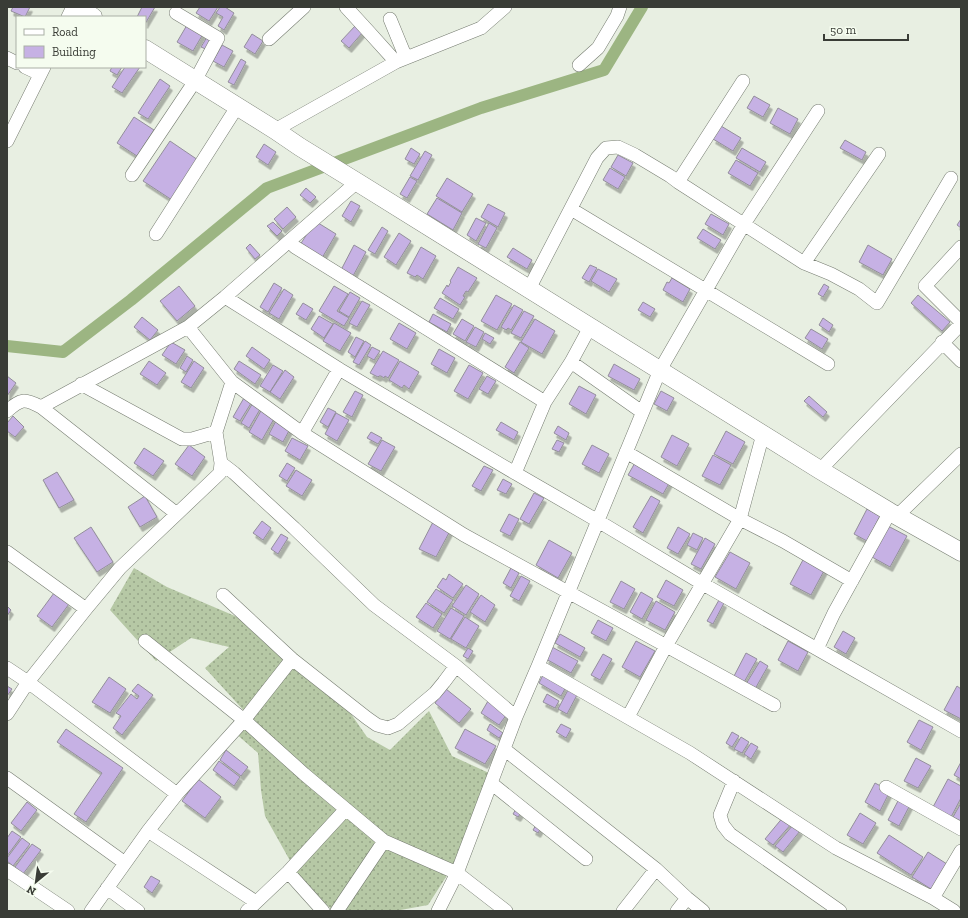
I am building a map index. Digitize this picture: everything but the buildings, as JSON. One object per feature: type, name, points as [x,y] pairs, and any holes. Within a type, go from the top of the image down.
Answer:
[{"type":"street","points":[[269,38],[304,7]]},
{"type":"street","points":[[346,7],[368,31],[401,60]]},
{"type":"street","points":[[275,130],[401,60],[481,28],[505,7]]},
{"type":"street","points":[[579,65],[598,48],[617,16],[620,7]]},
{"type":"street","points":[[132,175],[195,81],[218,38],[176,13]]},
{"type":"street","points":[[390,19],[401,60]]},
{"type":"street","points":[[146,50],[820,470],[893,514],[961,552]]},
{"type":"street","points":[[7,58],[16,62]]},
{"type":"street","points":[[7,141],[42,71],[29,68]]},
{"type":"street","points":[[678,182],[744,81]]},
{"type":"street","points":[[156,234],[238,107]]},
{"type":"street","points":[[438,911],[457,873],[516,717],[660,370],[744,224],[818,110]]},
{"type":"street","points":[[529,289],[597,158],[606,148],[618,147],[635,155],[804,263],[831,274],[860,289],[877,303],[951,178]]},
{"type":"street","points":[[804,263],[879,154]]},
{"type":"street","points":[[41,406],[188,327],[289,241],[354,180]]},
{"type":"street","points":[[571,209],[828,364]]},
{"type":"street","points":[[289,241],[295,247],[545,402]]},
{"type":"street","points":[[820,470],[961,323],[925,286],[961,248]]},
{"type":"street","points":[[225,297],[339,369],[515,474],[598,521],[703,584],[961,731]]},
{"type":"street","points":[[188,327],[232,382],[302,433],[464,535],[774,705]]},
{"type":"street","points":[[515,474],[545,402],[571,362],[590,327]]},
{"type":"street","points":[[942,342],[961,361]]},
{"type":"street","points":[[571,362],[642,412]]},
{"type":"street","points":[[302,433],[339,369]]},
{"type":"street","points":[[7,714],[28,682],[120,568],[220,473],[221,463],[216,432],[232,382]]},
{"type":"street","points":[[81,384],[182,439],[192,439],[216,432]]},
{"type":"street","points":[[7,411],[17,402],[23,400],[41,406],[177,514]]},
{"type":"street","points":[[628,717],[666,646],[740,519],[763,434]]},
{"type":"street","points":[[626,452],[740,519],[783,541],[852,580]]},
{"type":"street","points":[[817,649],[852,580],[893,514],[961,454]]},
{"type":"street","points":[[221,463],[294,528],[374,605],[456,666],[516,717]]},
{"type":"street","points":[[7,552],[86,609]]},
{"type":"street","points":[[223,595],[292,660],[377,725],[388,728],[398,724],[435,693],[456,666]]},
{"type":"street","points":[[145,641],[244,720],[304,774],[384,841],[457,873],[506,911]]},
{"type":"street","points":[[91,911],[148,831],[177,794],[244,720],[292,660]]},
{"type":"street","points":[[538,666],[690,753],[836,848],[933,898],[954,911]]},
{"type":"street","points":[[7,668],[28,682],[177,794]]},
{"type":"street","points":[[504,749],[656,869],[703,911]]},
{"type":"street","points":[[7,778],[125,863]]},
{"type":"street","points":[[734,781],[720,815],[723,825],[730,834],[840,911]]},
{"type":"street","points":[[491,783],[586,859]]},
{"type":"street","points":[[886,787],[961,829]]},
{"type":"street","points":[[148,831],[252,907],[288,872],[346,809]]},
{"type":"street","points":[[337,911],[384,841]]},
{"type":"street","points":[[933,898],[961,851]]},
{"type":"street","points":[[623,911],[656,869]]},
{"type":"street","points":[[7,870],[68,911]]},
{"type":"street","points":[[288,872],[322,911]]},
{"type":"street","points":[[107,888],[138,911]]},
{"type":"street","points":[[677,911],[687,898]]},
{"type":"green space","points":[[134,568],[167,587],[268,630],[326,678],[367,737],[390,750],[429,711],[452,756],[489,773],[453,866],[428,905],[395,911],[333,911],[298,875],[265,816],[258,753],[234,732],[257,725],[205,668],[229,647],[191,638],[156,661],[110,610]]},
{"type":"waterway","points":[[7,346],[63,352],[131,300],[267,188],[481,108],[604,70],[642,7]]}]
